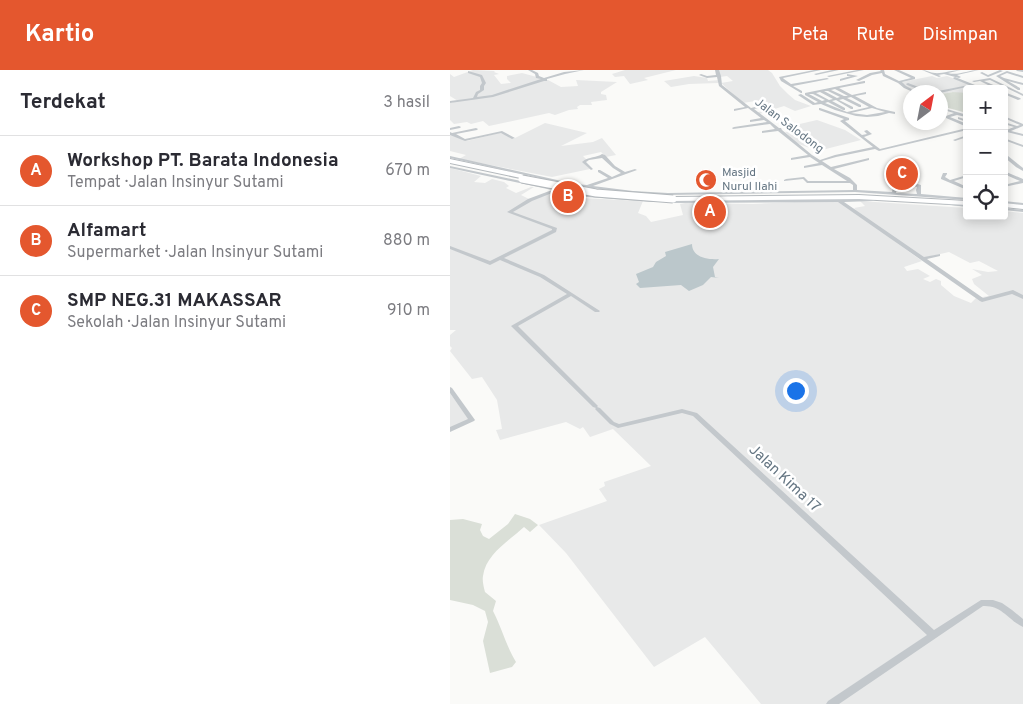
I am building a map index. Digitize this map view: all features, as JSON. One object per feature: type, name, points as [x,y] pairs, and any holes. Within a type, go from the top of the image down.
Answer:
[{"type":"highway","points":[[450,164],[596,193],[672,198],[746,199],[859,196],[963,201]]},
{"type":"highway","points":[[672,198],[853,193],[963,201]]},
{"type":"highway","points":[[1008,206],[1023,207]]},
{"type":"street","points":[[474,70],[469,72],[481,76],[484,83],[482,90],[474,98]]},
{"type":"street","points":[[527,70],[537,74],[537,77],[546,80]]},
{"type":"street","points":[[450,102],[493,96],[582,70]]},
{"type":"street","name":"Jalan Salodong","points":[[718,70],[720,85],[780,129],[811,156],[852,182]]},
{"type":"street","points":[[782,70],[788,73]]},
{"type":"street","points":[[783,79],[788,73],[794,71],[839,75],[861,70]]},
{"type":"street","points":[[896,70],[914,78],[899,82]]},
{"type":"street","points":[[924,70],[941,77]]},
{"type":"street","points":[[929,72],[940,70]]},
{"type":"street","points":[[936,74],[959,70]]},
{"type":"street","points":[[954,77],[977,70]]},
{"type":"street","points":[[991,70],[982,74],[987,76],[1003,71],[1001,74],[1022,97]]},
{"type":"street","points":[[1018,70],[1023,71]]},
{"type":"street","points":[[783,79],[804,71]]},
{"type":"street","points":[[804,71],[810,75]]},
{"type":"street","points":[[954,77],[970,80],[984,77],[970,71]]},
{"type":"street","points":[[783,79],[818,72]]},
{"type":"street","points":[[818,72],[830,88],[860,106]]},
{"type":"street","points":[[858,80],[882,72],[903,85]]},
{"type":"street","points":[[946,72],[973,86],[948,90]]},
{"type":"street","points":[[1001,74],[1009,73],[1023,80]]},
{"type":"street","points":[[783,79],[805,83],[830,74],[839,75],[849,86]]},
{"type":"street","points":[[830,74],[837,87],[845,96]]},
{"type":"street","points":[[1001,74],[1023,80]]},
{"type":"street","points":[[701,75],[707,77],[719,76]]},
{"type":"street","points":[[795,78],[807,92],[836,111],[872,108]]},
{"type":"street","points":[[790,85],[821,78]]},
{"type":"street","points":[[783,79],[801,92]]},
{"type":"street","points":[[985,85],[974,81],[990,79],[1000,85]]},
{"type":"street","points":[[981,80],[989,85]]},
{"type":"street","points":[[812,81],[852,108]]},
{"type":"street","points":[[793,93],[849,86],[864,82]]},
{"type":"street","points":[[805,83],[845,111],[860,117],[879,112]]},
{"type":"street","points":[[1008,89],[1022,97]]},
{"type":"street","points":[[841,91],[859,90],[866,94],[845,96]]},
{"type":"street","points":[[807,92],[799,96],[813,104],[836,99],[859,90]]},
{"type":"street","points":[[1008,95],[1022,97]]},
{"type":"street","points":[[852,96],[879,112],[887,118],[893,113],[879,112],[855,115]]},
{"type":"street","points":[[735,110],[769,104]]},
{"type":"street","points":[[845,111],[867,105]]},
{"type":"street","points":[[820,108],[848,118],[842,121],[874,148]]},
{"type":"street","points":[[950,110],[963,115]]},
{"type":"street","points":[[948,117],[958,113]]},
{"type":"street","points":[[869,116],[878,120]]},
{"type":"street","points":[[948,117],[963,123]]},
{"type":"street","points":[[954,120],[963,117]]},
{"type":"street","points":[[959,118],[963,121]]},
{"type":"street","points":[[751,121],[765,119]]},
{"type":"street","points":[[1008,119],[1023,125]]},
{"type":"street","points":[[948,120],[963,131]]},
{"type":"street","points":[[734,128],[771,123]]},
{"type":"street","points":[[846,124],[856,123]]},
{"type":"street","points":[[1008,124],[1023,130]]},
{"type":"street","points":[[1008,130],[1023,125]]},
{"type":"street","points":[[450,129],[459,127]]},
{"type":"street","points":[[450,134],[476,129]]},
{"type":"street","points":[[763,132],[780,129]]},
{"type":"street","points":[[1008,130],[1023,135]]},
{"type":"street","points":[[862,136],[870,134],[866,131]]},
{"type":"street","points":[[450,134],[465,140],[502,132],[513,138]]},
{"type":"street","points":[[805,167],[835,156],[874,148],[883,150],[963,133]]},
{"type":"street","points":[[955,140],[963,134]]},
{"type":"street","points":[[1008,140],[1023,146]]},
{"type":"street","points":[[591,169],[584,162],[588,159],[603,156],[624,173]]},
{"type":"street","points":[[792,159],[811,156]]},
{"type":"street","points":[[1008,157],[1014,166],[1023,170]]},
{"type":"street","points":[[831,168],[868,159]]},
{"type":"street","points":[[450,164],[672,198],[704,193],[812,191],[894,193],[963,200]]},
{"type":"street","points":[[450,164],[555,190],[594,197],[963,201]]},
{"type":"street","points":[[599,170],[611,178]]},
{"type":"street","points":[[588,186],[635,170]]},
{"type":"street","points":[[946,174],[943,178],[963,186]]},
{"type":"street","points":[[952,174],[959,178]]},
{"type":"street","points":[[1008,174],[1023,182]]},
{"type":"street","points":[[950,181],[964,175]]},
{"type":"street","points":[[786,180],[805,178],[812,191]]},
{"type":"street","points":[[894,193],[895,187],[909,181],[908,183],[919,186],[920,195]]},
{"type":"street","points":[[807,182],[852,182],[853,193]]},
{"type":"street","points":[[1008,185],[1023,182]]},
{"type":"street","points":[[704,186],[704,193]]},
{"type":"street","points":[[594,197],[602,188]]},
{"type":"street","points":[[450,246],[490,264],[556,229],[509,212],[530,200],[555,190]]},
{"type":"street","points":[[837,199],[982,300],[1013,292],[1023,297]]},
{"type":"street","points":[[922,259],[938,255]]},
{"type":"street","points":[[500,258],[542,276],[597,311]]},
{"type":"street","name":"Jalan Kima 17","points":[[571,294],[514,326],[612,423],[618,426],[682,411],[690,411],[695,414],[850,560],[933,635]]},
{"type":"street","points":[[450,389],[472,420],[450,430]]},
{"type":"street","points":[[831,704],[981,603],[986,602],[1004,608],[1023,624]]},
{"type":"shaded area","points":[[473,70],[495,71],[499,74],[494,75],[501,84],[511,83],[507,76],[522,73],[548,80],[561,87],[578,86],[576,80],[617,82],[601,92],[601,94],[606,95],[607,100],[591,102],[592,105],[580,105],[577,107],[578,109],[555,115],[549,113],[489,126],[483,121],[471,124],[467,122],[454,124],[450,120],[450,103],[458,101],[450,96],[450,74],[454,77]]},
{"type":"shaded area","points":[[625,70],[676,70],[644,78],[648,80],[630,84],[624,76],[615,77],[612,74]]},
{"type":"shaded area","points":[[718,70],[768,70],[780,86],[795,100],[811,106],[795,111],[784,106],[759,114],[757,113],[773,105],[767,102],[759,104],[755,101],[743,103],[721,83],[733,81],[727,76],[720,77]]},
{"type":"shaded area","points":[[694,76],[707,78],[708,81],[719,80],[718,83],[671,87],[664,81]]},
{"type":"shaded area","points":[[932,76],[937,78],[947,76],[971,85],[963,85],[963,94],[959,94],[948,93],[948,85],[904,85],[902,82]]},
{"type":"shaded area","points":[[948,93],[963,93],[963,112],[948,108]]},
{"type":"shaded area","points":[[817,120],[845,130],[861,140],[818,151],[796,143],[785,132],[791,131],[787,129],[793,128],[791,126]]},
{"type":"shaded area","points":[[545,123],[587,133],[561,146],[593,142],[602,138],[616,155],[606,157],[601,152],[583,156],[588,161],[583,162],[590,169],[552,177],[459,159],[466,155],[450,151],[450,134],[467,141],[503,132],[513,139]]},
{"type":"shaded area","points":[[450,168],[481,176],[474,182],[485,183],[492,179],[504,182],[509,186],[506,188],[516,193],[534,187],[521,195],[529,199],[551,192],[581,198],[643,201],[638,213],[646,216],[651,222],[683,215],[680,204],[685,203],[753,204],[838,200],[856,210],[854,208],[865,206],[860,201],[963,208],[963,220],[1008,220],[1008,211],[1023,213],[1023,704],[761,704],[705,637],[654,667],[566,553],[539,525],[607,501],[599,489],[605,486],[604,482],[651,466],[613,429],[590,437],[583,427],[580,429],[566,422],[500,440],[496,430],[502,429],[497,400],[482,377],[472,379],[450,351],[452,348],[450,346],[450,335],[456,330],[450,330]],"holes":[[[890,238],[923,258],[949,252],[970,263],[979,261],[998,271],[988,272],[972,269],[982,275],[972,279],[974,284],[989,296],[976,298],[971,303],[954,296],[941,285],[941,281],[936,279],[930,282],[923,279],[930,276],[918,269],[907,271],[904,267],[922,261]]]},
{"type":"shaded area","points":[[692,244],[697,255],[710,259],[719,259],[713,267],[715,277],[719,278],[711,277],[703,285],[689,291],[681,285],[640,288],[636,284],[639,282],[636,274],[653,267],[656,262],[666,256],[665,252]]},
{"type":"shaded area","points":[[450,393],[470,421],[450,428]]},
{"type":"shaded area","points":[[515,514],[530,519],[538,525],[530,532],[524,527],[499,548],[485,568],[483,580],[485,592],[496,601],[493,611],[516,662],[512,667],[490,673],[483,641],[488,622],[485,611],[473,605],[450,600],[450,520],[463,519],[482,524],[480,530],[483,536],[489,539],[508,524]]},
{"type":"place","name":"SMP NEG.31 MAKASSAR","points":[[902,174]]},
{"type":"place","name":"Masjid Nurul Ilahi","points":[[706,180]]},
{"type":"place","name":"Alfamart","points":[[568,197]]},
{"type":"place","name":"Workshop PT. Barata Indonesia","points":[[710,212]]}]
